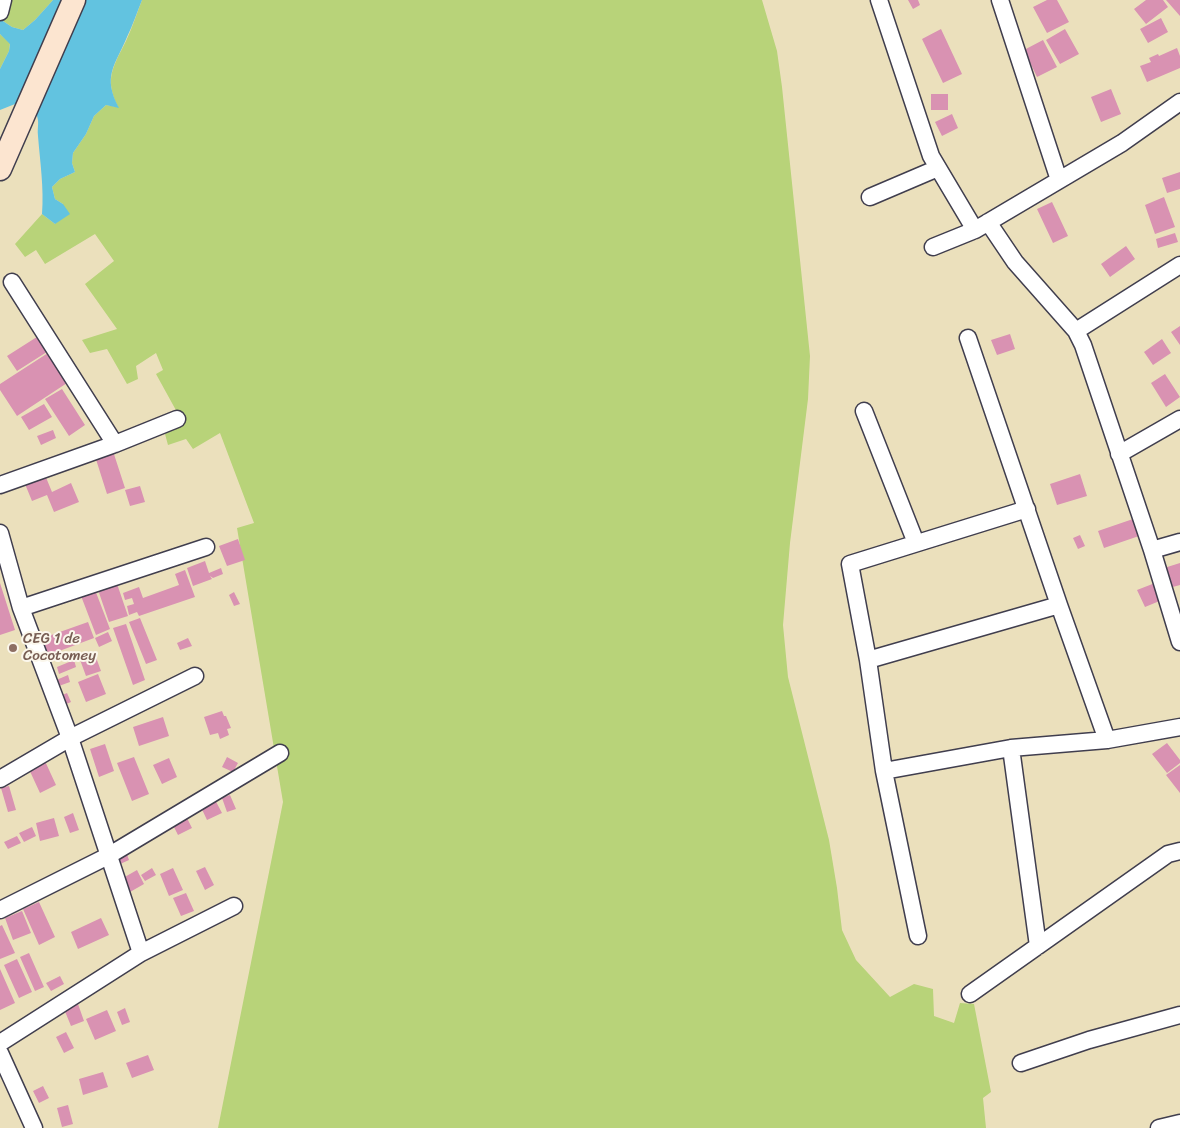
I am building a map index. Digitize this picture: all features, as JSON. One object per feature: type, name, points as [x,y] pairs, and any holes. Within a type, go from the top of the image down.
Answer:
[{"type":"main road","points":[[0,169],[74,0]]},
{"type":"street","points":[[0,12],[3,0]]},
{"type":"street","points":[[879,0],[925,141],[938,168],[981,226],[1076,331],[1083,345],[1152,550],[1180,642]]},
{"type":"street","points":[[1000,0],[1059,180]]},
{"type":"street","points":[[933,247],[981,226],[1122,143],[1180,102]]},
{"type":"street","points":[[870,197],[938,168]]},
{"type":"street","points":[[1076,331],[1180,265]]},
{"type":"street","points":[[12,282],[115,444]]},
{"type":"street","points":[[968,338],[1107,740]]},
{"type":"street","points":[[864,411],[916,543]]},
{"type":"street","points":[[1119,454],[1180,418]]},
{"type":"street","points":[[0,485],[115,444],[177,419]]},
{"type":"street","points":[[918,936],[884,771],[868,660],[850,564],[1026,509]]},
{"type":"street","points":[[0,533],[21,608],[70,738],[141,953]]},
{"type":"street","points":[[1152,550],[1180,542]]},
{"type":"street","points":[[21,608],[206,547]]},
{"type":"street","points":[[868,660],[1059,605]]},
{"type":"street","points":[[0,779],[70,738],[195,676]]},
{"type":"street","points":[[884,771],[1010,748],[1107,740],[1180,727]]},
{"type":"street","points":[[1010,748],[1038,946]]},
{"type":"street","points":[[0,910],[108,856],[280,753]]},
{"type":"street","points":[[970,994],[1168,854],[1180,850]]},
{"type":"street","points":[[0,1043],[141,953],[234,906]]},
{"type":"street","points":[[1021,1063],[1088,1040],[1180,1015]]},
{"type":"street","points":[[0,1053],[34,1128]]},
{"type":"street","points":[[1159,1128],[1180,1123]]},
{"type":"green space","points":[[0,0],[53,0],[23,30],[12,27],[0,19]]},
{"type":"green space","points":[[142,0],[762,0],[777,51],[782,87],[810,356],[808,399],[790,543],[783,625],[788,677],[829,840],[842,930],[856,960],[890,997],[914,984],[933,989],[934,1016],[954,1023],[960,1003],[974,1004],[991,1092],[983,1098],[986,1128],[218,1128],[283,802],[237,528],[254,523],[220,433],[193,449],[186,439],[168,445],[165,434],[183,423],[156,374],[163,370],[156,353],[136,366],[138,379],[127,384],[107,349],[90,353],[82,340],[117,329],[85,284],[114,261],[95,234],[45,264],[36,250],[25,257],[15,244],[42,214],[55,224],[63,204],[55,199],[52,187],[60,179],[75,172],[72,163],[73,153],[86,134],[94,116],[106,105],[118,107],[112,89],[112,73]]},
{"type":"green space","points":[[0,34],[10,43],[9,51],[0,69]]},
{"type":"water","points":[[53,0],[142,0],[112,71],[111,87],[119,108],[106,105],[94,116],[86,134],[73,153],[72,163],[75,172],[60,179],[52,187],[55,199],[63,204],[70,214],[55,224],[42,214],[42,184],[36,113],[15,104],[0,110],[0,69],[9,51],[10,44],[0,34],[0,19],[12,27],[23,30]]},
{"type":"building","points":[[908,0],[918,0],[920,5],[913,9]]},
{"type":"building","points":[[1047,0],[1057,0],[1069,22],[1047,33],[1033,7]]},
{"type":"building","points":[[1146,0],[1163,0],[1168,7],[1146,24],[1134,9]]},
{"type":"building","points":[[1166,0],[1180,0],[1180,16]]},
{"type":"building","points":[[1161,18],[1168,32],[1148,43],[1140,29]]},
{"type":"building","points":[[941,29],[962,74],[943,83],[922,39]]},
{"type":"building","points":[[1065,29],[1079,54],[1060,64],[1046,40]]},
{"type":"building","points":[[1043,40],[1057,67],[1037,77],[1024,50]]},
{"type":"building","points":[[1177,48],[1180,56],[1180,68],[1147,82],[1140,66],[1151,62],[1149,58]]},
{"type":"building","points":[[1111,89],[1121,114],[1101,122],[1091,97]]},
{"type":"building","points":[[931,94],[948,94],[948,110],[931,110]]},
{"type":"building","points":[[952,114],[958,128],[942,136],[935,122]]},
{"type":"building","points":[[1180,172],[1180,189],[1167,193],[1162,178]]},
{"type":"building","points":[[1164,197],[1175,227],[1155,234],[1145,205]]},
{"type":"building","points":[[1052,202],[1068,236],[1053,243],[1037,209]]},
{"type":"building","points":[[1175,233],[1178,242],[1158,248],[1156,239]]},
{"type":"building","points":[[1126,246],[1135,259],[1110,277],[1101,264]]},
{"type":"building","points":[[1180,326],[1180,345],[1171,332]]},
{"type":"building","points":[[1010,334],[1015,349],[997,355],[991,340]]},
{"type":"building","points":[[40,335],[50,350],[17,371],[7,356]]},
{"type":"building","points":[[1162,339],[1171,353],[1153,365],[1144,352]]},
{"type":"building","points":[[48,353],[67,383],[17,416],[0,390],[0,384]]},
{"type":"building","points":[[1165,374],[1180,397],[1166,407],[1151,383]]},
{"type":"building","points":[[62,389],[85,425],[69,436],[45,399]]},
{"type":"building","points":[[44,404],[52,417],[29,430],[21,417]]},
{"type":"building","points":[[53,430],[56,438],[41,445],[37,436]]},
{"type":"building","points":[[111,445],[125,488],[107,494],[93,450]]},
{"type":"building","points":[[1080,474],[1087,496],[1057,505],[1050,484]]},
{"type":"building","points":[[45,475],[52,492],[71,483],[79,502],[54,512],[47,495],[32,501],[25,484]]},
{"type":"building","points":[[140,486],[145,502],[130,506],[125,490]]},
{"type":"building","points":[[1133,519],[1139,536],[1104,548],[1098,531]]},
{"type":"building","points":[[1080,535],[1085,546],[1078,549],[1073,538]]},
{"type":"building","points":[[238,539],[245,560],[227,566],[219,546]]},
{"type":"building","points":[[205,561],[209,573],[221,568],[223,574],[213,578],[210,576],[212,579],[193,586],[187,568]]},
{"type":"building","points":[[1180,563],[1180,585],[1169,588],[1164,568]]},
{"type":"building","points":[[185,570],[195,597],[139,616],[137,612],[129,615],[127,606],[134,604],[132,598],[125,600],[123,593],[139,587],[143,598],[179,585],[175,574]]},
{"type":"building","points":[[114,575],[128,616],[109,622],[95,581]]},
{"type":"building","points":[[92,582],[110,629],[96,635],[78,588]]},
{"type":"building","points":[[0,583],[15,630],[0,635]]},
{"type":"building","points":[[1155,583],[1162,600],[1145,607],[1137,590]]},
{"type":"building","points":[[234,592],[240,604],[234,606],[229,595]]},
{"type":"building","points":[[140,618],[157,660],[146,664],[129,622]]},
{"type":"building","points":[[88,622],[94,638],[46,656],[40,639]]},
{"type":"building","points":[[126,624],[145,680],[133,685],[113,628]]},
{"type":"building","points":[[108,632],[112,641],[99,647],[95,638]]},
{"type":"building","points":[[188,638],[192,646],[180,650],[177,643]]},
{"type":"building","points":[[94,652],[101,671],[86,676],[79,657]]},
{"type":"building","points":[[74,660],[76,667],[59,674],[57,667]]},
{"type":"building","points":[[98,674],[106,694],[86,702],[78,682]]},
{"type":"building","points":[[68,675],[70,682],[56,687],[54,681]]},
{"type":"building","points":[[67,693],[71,702],[62,706],[58,697]]},
{"type":"building","points":[[222,711],[231,728],[227,729],[229,735],[220,739],[218,733],[210,735],[204,717]]},
{"type":"building","points":[[163,717],[169,736],[139,746],[133,727]]},
{"type":"building","points":[[1167,743],[1180,760],[1180,763],[1167,773],[1152,754]]},
{"type":"building","points":[[105,744],[114,771],[99,777],[90,749]]},
{"type":"building","points":[[134,757],[149,794],[132,801],[117,763]]},
{"type":"building","points":[[227,757],[238,763],[233,772],[222,767]]},
{"type":"building","points":[[169,758],[177,777],[162,784],[153,765]]},
{"type":"building","points":[[44,759],[56,785],[40,793],[28,767]]},
{"type":"building","points":[[1180,765],[1180,793],[1166,775]]},
{"type":"building","points":[[9,786],[16,810],[8,812],[1,788]]},
{"type":"building","points":[[230,795],[236,809],[227,812],[222,798]]},
{"type":"building","points":[[213,796],[222,813],[207,820],[199,803]]},
{"type":"building","points":[[73,813],[79,830],[70,833],[64,817]]},
{"type":"building","points":[[185,814],[192,828],[178,835],[171,821]]},
{"type":"building","points":[[54,818],[59,836],[40,841],[36,823]]},
{"type":"building","points":[[32,827],[36,836],[24,842],[19,833]]},
{"type":"building","points":[[17,836],[21,843],[8,849],[4,842]]},
{"type":"building","points":[[125,849],[129,860],[118,865],[114,853]]},
{"type":"building","points":[[205,867],[214,885],[205,890],[196,871]]},
{"type":"building","points":[[152,868],[156,875],[145,881],[141,875]]},
{"type":"building","points":[[173,868],[183,890],[169,896],[160,874]]},
{"type":"building","points":[[137,870],[144,884],[130,892],[123,878]]},
{"type":"building","points":[[186,893],[194,911],[181,916],[173,898]]},
{"type":"building","points":[[39,902],[55,937],[39,945],[23,909]]},
{"type":"building","points":[[22,911],[31,933],[13,940],[5,918]]},
{"type":"building","points":[[101,918],[109,935],[78,949],[71,932]]},
{"type":"building","points":[[2,925],[15,953],[0,959],[0,926]]},
{"type":"building","points":[[29,953],[44,987],[35,991],[20,957]]},
{"type":"building","points":[[17,959],[32,992],[19,998],[4,965]]},
{"type":"building","points":[[0,969],[15,1003],[0,1010]]},
{"type":"building","points":[[60,976],[64,984],[51,991],[46,983]]},
{"type":"building","points":[[78,1004],[84,1021],[71,1026],[64,1009]]},
{"type":"building","points":[[125,1008],[130,1022],[122,1025],[117,1012]]},
{"type":"building","points":[[107,1010],[116,1031],[95,1040],[86,1019]]},
{"type":"building","points":[[66,1032],[74,1048],[64,1053],[56,1037]]},
{"type":"building","points":[[148,1055],[154,1070],[132,1078],[126,1063]]},
{"type":"building","points":[[103,1072],[108,1087],[83,1095],[79,1079]]},
{"type":"building","points":[[43,1086],[49,1098],[39,1103],[33,1091]]},
{"type":"building","points":[[68,1105],[73,1124],[62,1127],[57,1108]]},
{"type":"place","name":"CEG 1 de Cocotomey","points":[[13,648]]}]
